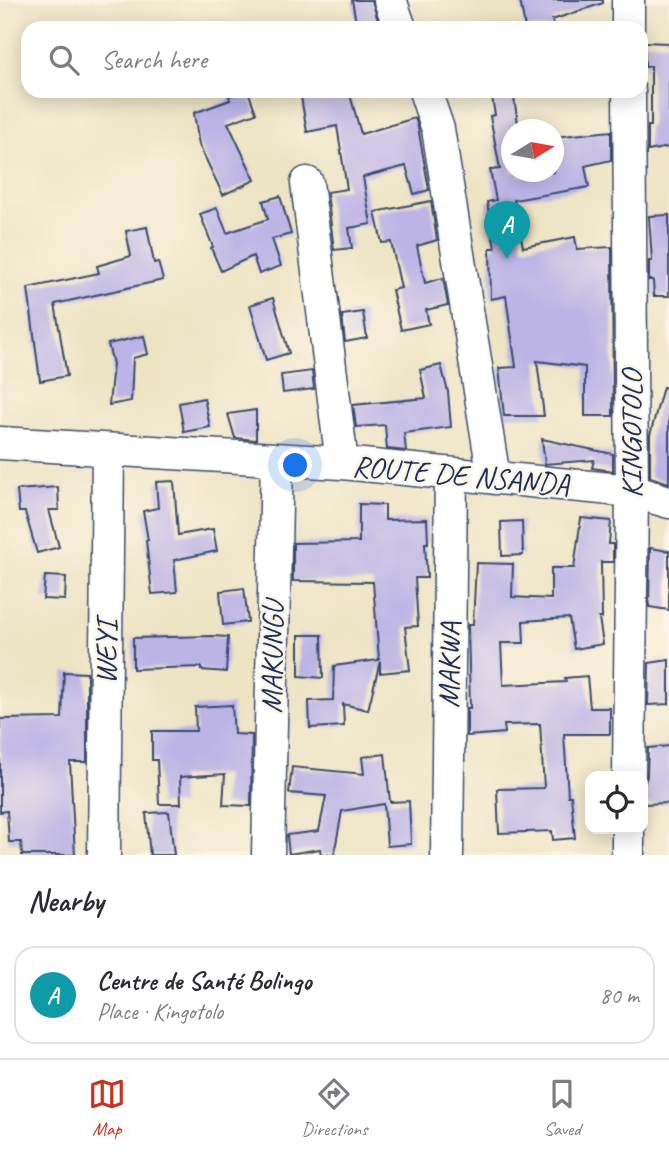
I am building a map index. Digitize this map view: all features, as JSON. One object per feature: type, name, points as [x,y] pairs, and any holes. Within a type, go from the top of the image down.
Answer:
[{"type":"street","points":[[390,0],[398,21]]},
{"type":"street","points":[[628,0],[628,21]]},
{"type":"street","points":[[427,98],[438,129],[494,478]]},
{"type":"street","name":"KINGOTOLO","points":[[629,98],[632,491],[629,771]]},
{"type":"street","points":[[307,183],[342,463]]},
{"type":"street","name":"ROUTE DE NSANDA","points":[[0,443],[342,463],[632,491],[669,502]]},
{"type":"street","name":"WEYI","points":[[104,855],[108,450]]},
{"type":"street","name":"MAKUNGU","points":[[268,855],[277,460]]},
{"type":"street","name":"MAKWA","points":[[447,855],[451,474]]},
{"type":"street","points":[[628,834],[628,855]]},
{"type":"building","points":[[352,0],[372,0],[378,21],[356,21]]},
{"type":"building","points":[[520,0],[603,0],[603,3],[552,21],[524,21]]},
{"type":"building","points":[[648,42],[669,43],[669,147],[648,151],[648,126],[651,126],[651,66],[648,66]]},
{"type":"building","points":[[251,98],[256,113],[228,123],[255,180],[223,195],[199,145],[194,113],[230,100]]},
{"type":"building","points":[[301,98],[351,98],[361,134],[415,118],[429,190],[414,194],[406,166],[363,177],[371,224],[349,228],[352,248],[334,250],[327,192],[347,189],[337,126],[307,132]]},
{"type":"building","points":[[492,98],[514,98],[517,119],[501,119],[501,182],[564,182],[564,136],[611,131],[611,160],[585,166],[589,187],[514,200],[523,247],[575,237],[577,249],[612,247],[613,416],[585,416],[585,367],[537,361],[544,416],[504,416],[499,368],[516,367],[506,296],[491,299],[490,248],[495,248],[487,202],[496,200],[490,170],[500,169],[490,116],[495,115]]},
{"type":"building","points":[[280,196],[291,234],[272,239],[281,266],[259,274],[253,256],[221,271],[200,214],[217,208],[227,233],[268,219],[263,201]]},
{"type":"building","points":[[431,201],[437,240],[417,246],[425,283],[443,278],[448,305],[426,310],[429,324],[401,330],[392,290],[401,288],[391,242],[382,243],[375,212]]},
{"type":"building","points":[[669,215],[669,296],[654,296],[653,280],[649,280],[649,261],[652,261],[649,216]]},
{"type":"building","points":[[147,227],[154,263],[158,262],[163,280],[55,304],[67,376],[40,381],[28,288],[99,273],[97,266],[131,256],[126,231]]},
{"type":"building","points":[[273,298],[289,353],[266,360],[250,305]]},
{"type":"building","points":[[363,312],[367,338],[345,342],[342,315]]},
{"type":"building","points":[[144,336],[148,354],[133,358],[131,401],[109,405],[113,364],[108,344]]},
{"type":"building","points":[[441,365],[448,392],[451,427],[404,433],[406,451],[387,449],[385,425],[356,427],[353,405],[426,398],[420,370]]},
{"type":"building","points":[[312,371],[314,389],[283,393],[281,375]]},
{"type":"building","points":[[663,387],[669,388],[669,483],[650,477],[650,435]]},
{"type":"building","points":[[204,398],[210,427],[184,432],[179,403]]},
{"type":"building","points":[[256,410],[256,440],[235,438],[228,414]]},
{"type":"building","points":[[542,439],[613,454],[613,471],[592,468],[594,460],[545,464]]},
{"type":"building","points":[[174,481],[178,535],[213,529],[217,551],[174,560],[177,592],[152,594],[143,511],[158,508],[156,482]]},
{"type":"building","points":[[58,487],[59,510],[49,510],[59,547],[37,553],[25,512],[19,512],[17,490]]},
{"type":"building","points":[[359,504],[385,505],[385,520],[427,519],[427,578],[415,578],[418,626],[405,627],[410,670],[380,673],[380,661],[368,710],[343,704],[344,726],[310,728],[309,701],[333,700],[334,666],[379,660],[373,582],[293,581],[293,543],[359,542]]},
{"type":"building","points":[[581,518],[611,521],[609,544],[613,544],[613,562],[601,562],[602,618],[599,618],[603,644],[574,649],[569,618],[523,621],[524,643],[501,643],[503,685],[566,682],[565,678],[587,676],[590,708],[610,708],[610,734],[564,734],[568,796],[571,796],[575,838],[553,840],[552,831],[499,833],[497,789],[544,788],[540,724],[504,725],[505,733],[467,736],[467,708],[470,708],[468,625],[473,625],[476,563],[513,564],[512,597],[551,599],[551,568],[574,568]]},
{"type":"building","points":[[522,521],[523,555],[502,556],[501,522]]},
{"type":"building","points":[[650,548],[669,551],[669,610],[649,607]]},
{"type":"building","points":[[45,576],[66,577],[65,600],[43,599]]},
{"type":"building","points":[[244,588],[248,622],[223,625],[220,591]]},
{"type":"building","points":[[299,635],[322,635],[323,678],[299,676]]},
{"type":"building","points":[[228,637],[226,672],[201,670],[201,667],[133,669],[133,638]]},
{"type":"building","points":[[669,660],[669,704],[648,705],[649,663]]},
{"type":"building","points":[[64,672],[87,673],[87,762],[70,762],[75,855],[22,855],[21,842],[9,842],[7,811],[0,812],[0,719],[62,718]]},
{"type":"building","points":[[232,705],[234,734],[252,735],[251,806],[223,805],[225,774],[180,777],[181,804],[159,804],[157,760],[152,760],[152,731],[196,731],[195,707]]},
{"type":"building","points":[[669,746],[669,803],[648,804],[648,748]]},
{"type":"building","points":[[385,754],[390,802],[409,801],[411,844],[387,846],[384,804],[342,811],[334,855],[321,855],[320,849],[289,854],[287,835],[319,831],[326,796],[289,793],[292,767],[364,774],[362,757]]},
{"type":"building","points":[[169,812],[174,855],[150,855],[146,813]]},
{"type":"place","name":"Centre de Santé Bolingo","points":[[507,259]]}]
